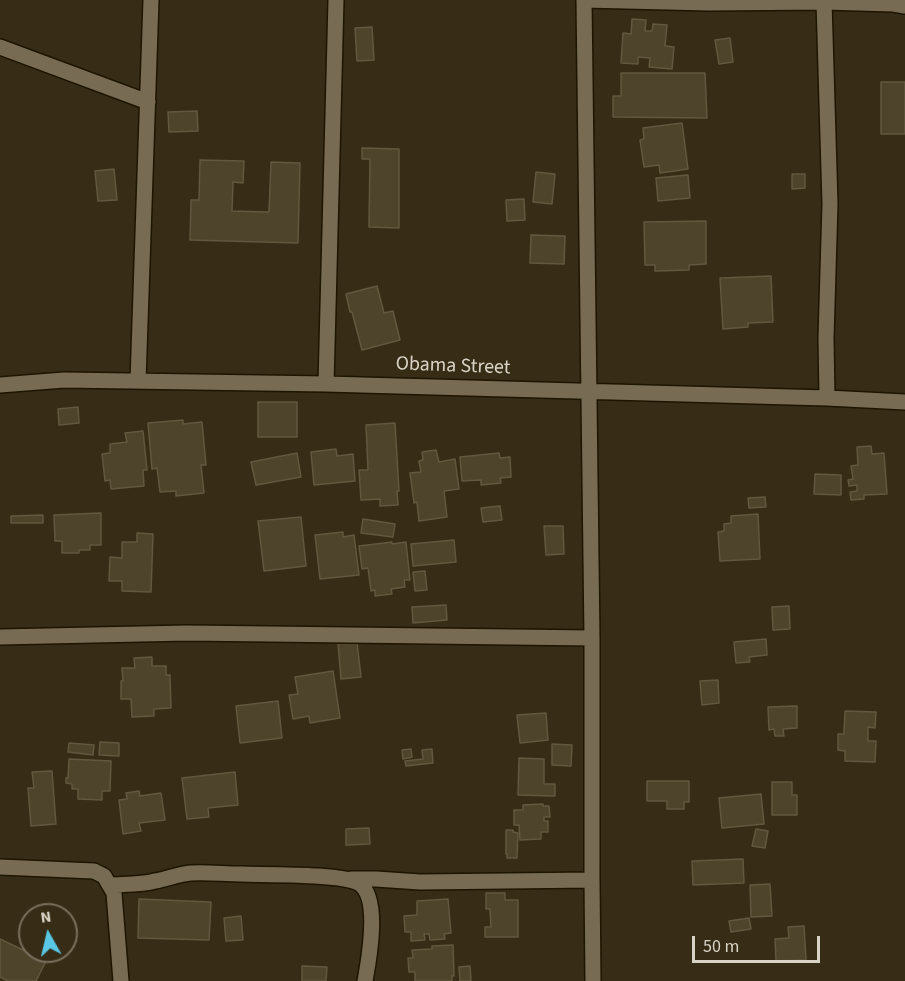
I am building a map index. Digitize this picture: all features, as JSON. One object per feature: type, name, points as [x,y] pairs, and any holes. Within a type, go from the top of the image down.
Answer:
[{"type":"street","points":[[138,381],[151,0]]},
{"type":"street","points":[[326,384],[336,0]]},
{"type":"street","points":[[593,981],[592,638],[584,0],[709,3],[824,2],[905,6]]},
{"type":"street","points":[[824,2],[830,204],[826,338],[827,398]]},
{"type":"street","points":[[0,47],[148,102]]},
{"type":"street","name":"Obama Street","points":[[0,385],[64,380],[326,384],[905,402]]},
{"type":"street","points":[[0,637],[188,633],[592,638]]},
{"type":"street","points":[[0,854],[5,867],[94,871],[104,876],[114,893],[121,981]]},
{"type":"street","points":[[110,885],[155,882],[191,873],[320,876],[420,882],[592,880]]},
{"type":"street","points":[[345,879],[360,884],[368,896],[372,927],[365,981]]},
{"type":"building","points":[[632,19],[646,20],[645,31],[652,31],[653,24],[667,25],[665,46],[674,47],[672,69],[649,67],[650,58],[638,57],[638,64],[621,63],[623,33],[631,34]]},
{"type":"building","points":[[372,27],[374,60],[357,61],[355,28]]},
{"type":"building","points":[[730,38],[733,62],[719,64],[715,40]]},
{"type":"building","points":[[621,73],[705,73],[707,118],[613,117],[613,96],[621,96]]},
{"type":"building","points":[[881,82],[905,82],[905,134],[881,134]]},
{"type":"building","points":[[197,111],[198,131],[169,132],[168,112]]},
{"type":"building","points":[[682,123],[688,169],[660,173],[659,165],[644,167],[640,140],[644,139],[643,128]]},
{"type":"building","points":[[362,148],[399,149],[399,228],[369,227],[370,159],[362,159]]},
{"type":"building","points":[[200,160],[244,161],[243,183],[233,182],[232,211],[269,212],[271,162],[300,163],[298,243],[190,240],[191,200],[199,200]]},
{"type":"building","points":[[114,169],[117,200],[98,201],[95,171]]},
{"type":"building","points":[[536,172],[555,174],[552,204],[533,202]]},
{"type":"building","points":[[792,174],[805,174],[805,188],[792,189]]},
{"type":"building","points":[[688,175],[690,198],[658,201],[656,178]]},
{"type":"building","points":[[524,199],[525,220],[507,221],[506,200]]},
{"type":"building","points":[[706,221],[706,264],[689,265],[689,270],[655,271],[655,265],[645,265],[644,222]]},
{"type":"building","points":[[531,235],[565,236],[564,264],[530,263]]},
{"type":"building","points":[[771,276],[773,322],[748,323],[748,327],[723,329],[720,278]]},
{"type":"building","points":[[377,286],[384,313],[393,311],[400,340],[362,350],[346,294]]},
{"type":"building","points":[[258,402],[297,402],[297,437],[258,437]]},
{"type":"building","points":[[78,407],[79,423],[59,425],[58,409]]},
{"type":"building","points":[[183,420],[183,424],[202,422],[206,465],[201,465],[204,493],[176,496],[176,491],[160,492],[157,468],[152,469],[148,423]]},
{"type":"building","points":[[395,423],[398,505],[380,506],[380,499],[361,500],[359,470],[368,470],[366,425]]},
{"type":"building","points":[[143,431],[147,470],[143,470],[144,486],[111,489],[110,480],[105,481],[102,454],[110,453],[110,444],[127,442],[125,433]]},
{"type":"building","points":[[871,446],[872,454],[884,453],[887,494],[864,495],[864,499],[851,500],[850,492],[857,491],[857,485],[849,486],[848,480],[853,479],[851,466],[858,465],[857,447]]},
{"type":"building","points":[[336,449],[337,456],[353,454],[355,481],[314,485],[311,452]]},
{"type":"building","points":[[436,450],[439,462],[455,459],[459,489],[444,491],[447,517],[419,521],[410,473],[421,472],[419,461],[423,460],[422,452]]},
{"type":"building","points":[[297,453],[301,477],[256,485],[251,462]]},
{"type":"building","points":[[499,453],[500,458],[510,457],[511,477],[500,478],[501,483],[481,485],[481,480],[462,481],[460,457]]},
{"type":"building","points":[[815,474],[841,475],[841,495],[814,494]]},
{"type":"building","points":[[765,497],[766,507],[749,508],[748,498]]},
{"type":"building","points":[[500,506],[502,520],[483,522],[481,508]]},
{"type":"building","points":[[101,513],[101,545],[90,545],[90,550],[79,550],[79,553],[62,553],[62,541],[55,541],[54,515]]},
{"type":"building","points":[[758,514],[760,559],[720,561],[718,532],[724,531],[724,524],[731,523],[731,516]]},
{"type":"building","points":[[43,515],[43,523],[11,523],[11,516]]},
{"type":"building","points":[[301,517],[306,566],[264,571],[258,521]]},
{"type":"building","points":[[363,519],[395,524],[393,537],[361,533]]},
{"type":"building","points":[[544,526],[563,526],[564,554],[546,555]]},
{"type":"building","points":[[343,532],[343,537],[354,535],[359,575],[320,579],[315,535]]},
{"type":"building","points":[[137,533],[153,534],[151,592],[122,591],[122,581],[109,581],[110,557],[122,558],[122,542],[137,542]]},
{"type":"building","points":[[454,540],[456,562],[413,566],[411,544]]},
{"type":"building","points":[[392,542],[392,544],[406,542],[410,580],[404,580],[405,587],[391,589],[392,594],[375,596],[375,590],[371,591],[368,568],[362,569],[359,546]]},
{"type":"building","points":[[425,571],[427,590],[415,591],[413,572]]},
{"type":"building","points":[[446,605],[447,620],[413,623],[412,607]]},
{"type":"building","points":[[789,606],[790,629],[773,630],[772,607]]},
{"type":"building","points":[[766,639],[767,655],[749,657],[750,662],[736,663],[734,642]]},
{"type":"building","points":[[357,642],[361,677],[341,679],[338,643]]},
{"type":"building","points":[[152,657],[152,666],[166,666],[166,675],[170,675],[171,708],[154,709],[154,716],[132,717],[131,699],[121,699],[122,668],[135,668],[134,658]]},
{"type":"building","points":[[333,671],[340,718],[310,723],[309,716],[293,719],[289,695],[298,694],[295,677]]},
{"type":"building","points":[[718,680],[719,703],[702,705],[700,681]]},
{"type":"building","points":[[278,701],[282,738],[240,743],[236,706]]},
{"type":"building","points":[[797,706],[797,728],[783,729],[784,736],[775,736],[774,729],[769,730],[768,707]]},
{"type":"building","points":[[845,711],[876,712],[875,728],[868,727],[868,741],[876,741],[875,762],[845,761],[845,751],[838,750],[838,734],[844,734]]},
{"type":"building","points":[[546,713],[548,740],[520,743],[517,715]]},
{"type":"building","points":[[100,742],[119,743],[119,756],[99,755]]},
{"type":"building","points":[[69,743],[94,745],[93,755],[68,752]]},
{"type":"building","points":[[552,744],[572,745],[571,766],[552,765]]},
{"type":"building","points":[[411,749],[412,757],[403,759],[402,750]]},
{"type":"building","points":[[432,749],[433,763],[406,766],[405,761],[423,759],[422,750]]},
{"type":"building","points":[[519,758],[544,759],[544,784],[555,784],[555,796],[518,795]]},
{"type":"building","points":[[69,759],[111,761],[110,791],[102,791],[102,800],[78,799],[78,789],[72,789],[72,784],[66,783]]},
{"type":"building","points":[[52,771],[56,824],[31,826],[28,788],[34,788],[32,772]]},
{"type":"building","points":[[235,772],[238,805],[208,808],[209,817],[187,819],[182,778]]},
{"type":"building","points":[[647,781],[689,781],[689,802],[684,802],[684,809],[667,809],[667,801],[647,801]]},
{"type":"building","points":[[772,782],[792,782],[792,795],[797,795],[797,815],[772,815]]},
{"type":"building","points":[[139,791],[140,796],[161,793],[165,820],[139,823],[141,831],[123,834],[119,800],[127,799],[126,793]]},
{"type":"building","points":[[761,794],[764,824],[722,828],[719,798]]},
{"type":"building","points":[[543,804],[543,806],[549,806],[550,817],[544,817],[544,821],[548,821],[548,832],[541,832],[541,839],[520,840],[519,825],[514,825],[514,810],[523,810],[523,805]]},
{"type":"building","points":[[369,828],[370,844],[346,845],[346,829]]},
{"type":"building","points":[[756,829],[768,831],[765,848],[752,846]]},
{"type":"building","points":[[506,830],[518,833],[517,858],[507,858]]},
{"type":"building","points":[[743,859],[744,883],[693,885],[692,861]]},
{"type":"building","points":[[770,884],[772,916],[751,917],[750,885]]},
{"type":"building","points":[[486,893],[505,893],[505,900],[518,900],[518,937],[485,937],[485,927],[491,927],[490,909],[486,909]]},
{"type":"building","points":[[139,899],[211,902],[209,940],[138,938]]},
{"type":"building","points":[[448,899],[451,933],[444,934],[445,939],[430,940],[429,934],[424,934],[425,940],[411,941],[411,932],[405,932],[404,916],[417,915],[417,901]]},
{"type":"building","points":[[241,916],[243,940],[226,941],[224,918]]},
{"type":"building","points":[[749,918],[751,929],[731,932],[729,921]]},
{"type":"building","points":[[804,926],[806,960],[776,961],[775,939],[789,938],[788,927]]},
{"type":"building","points":[[0,939],[18,948],[18,963],[45,963],[36,981],[8,981],[0,977]]},
{"type":"building","points":[[453,945],[454,976],[452,976],[452,981],[415,981],[415,972],[409,972],[408,958],[413,958],[412,950]]},
{"type":"building","points":[[302,966],[327,967],[326,981],[302,981]]},
{"type":"building","points":[[470,966],[471,981],[460,981],[459,967]]}]
